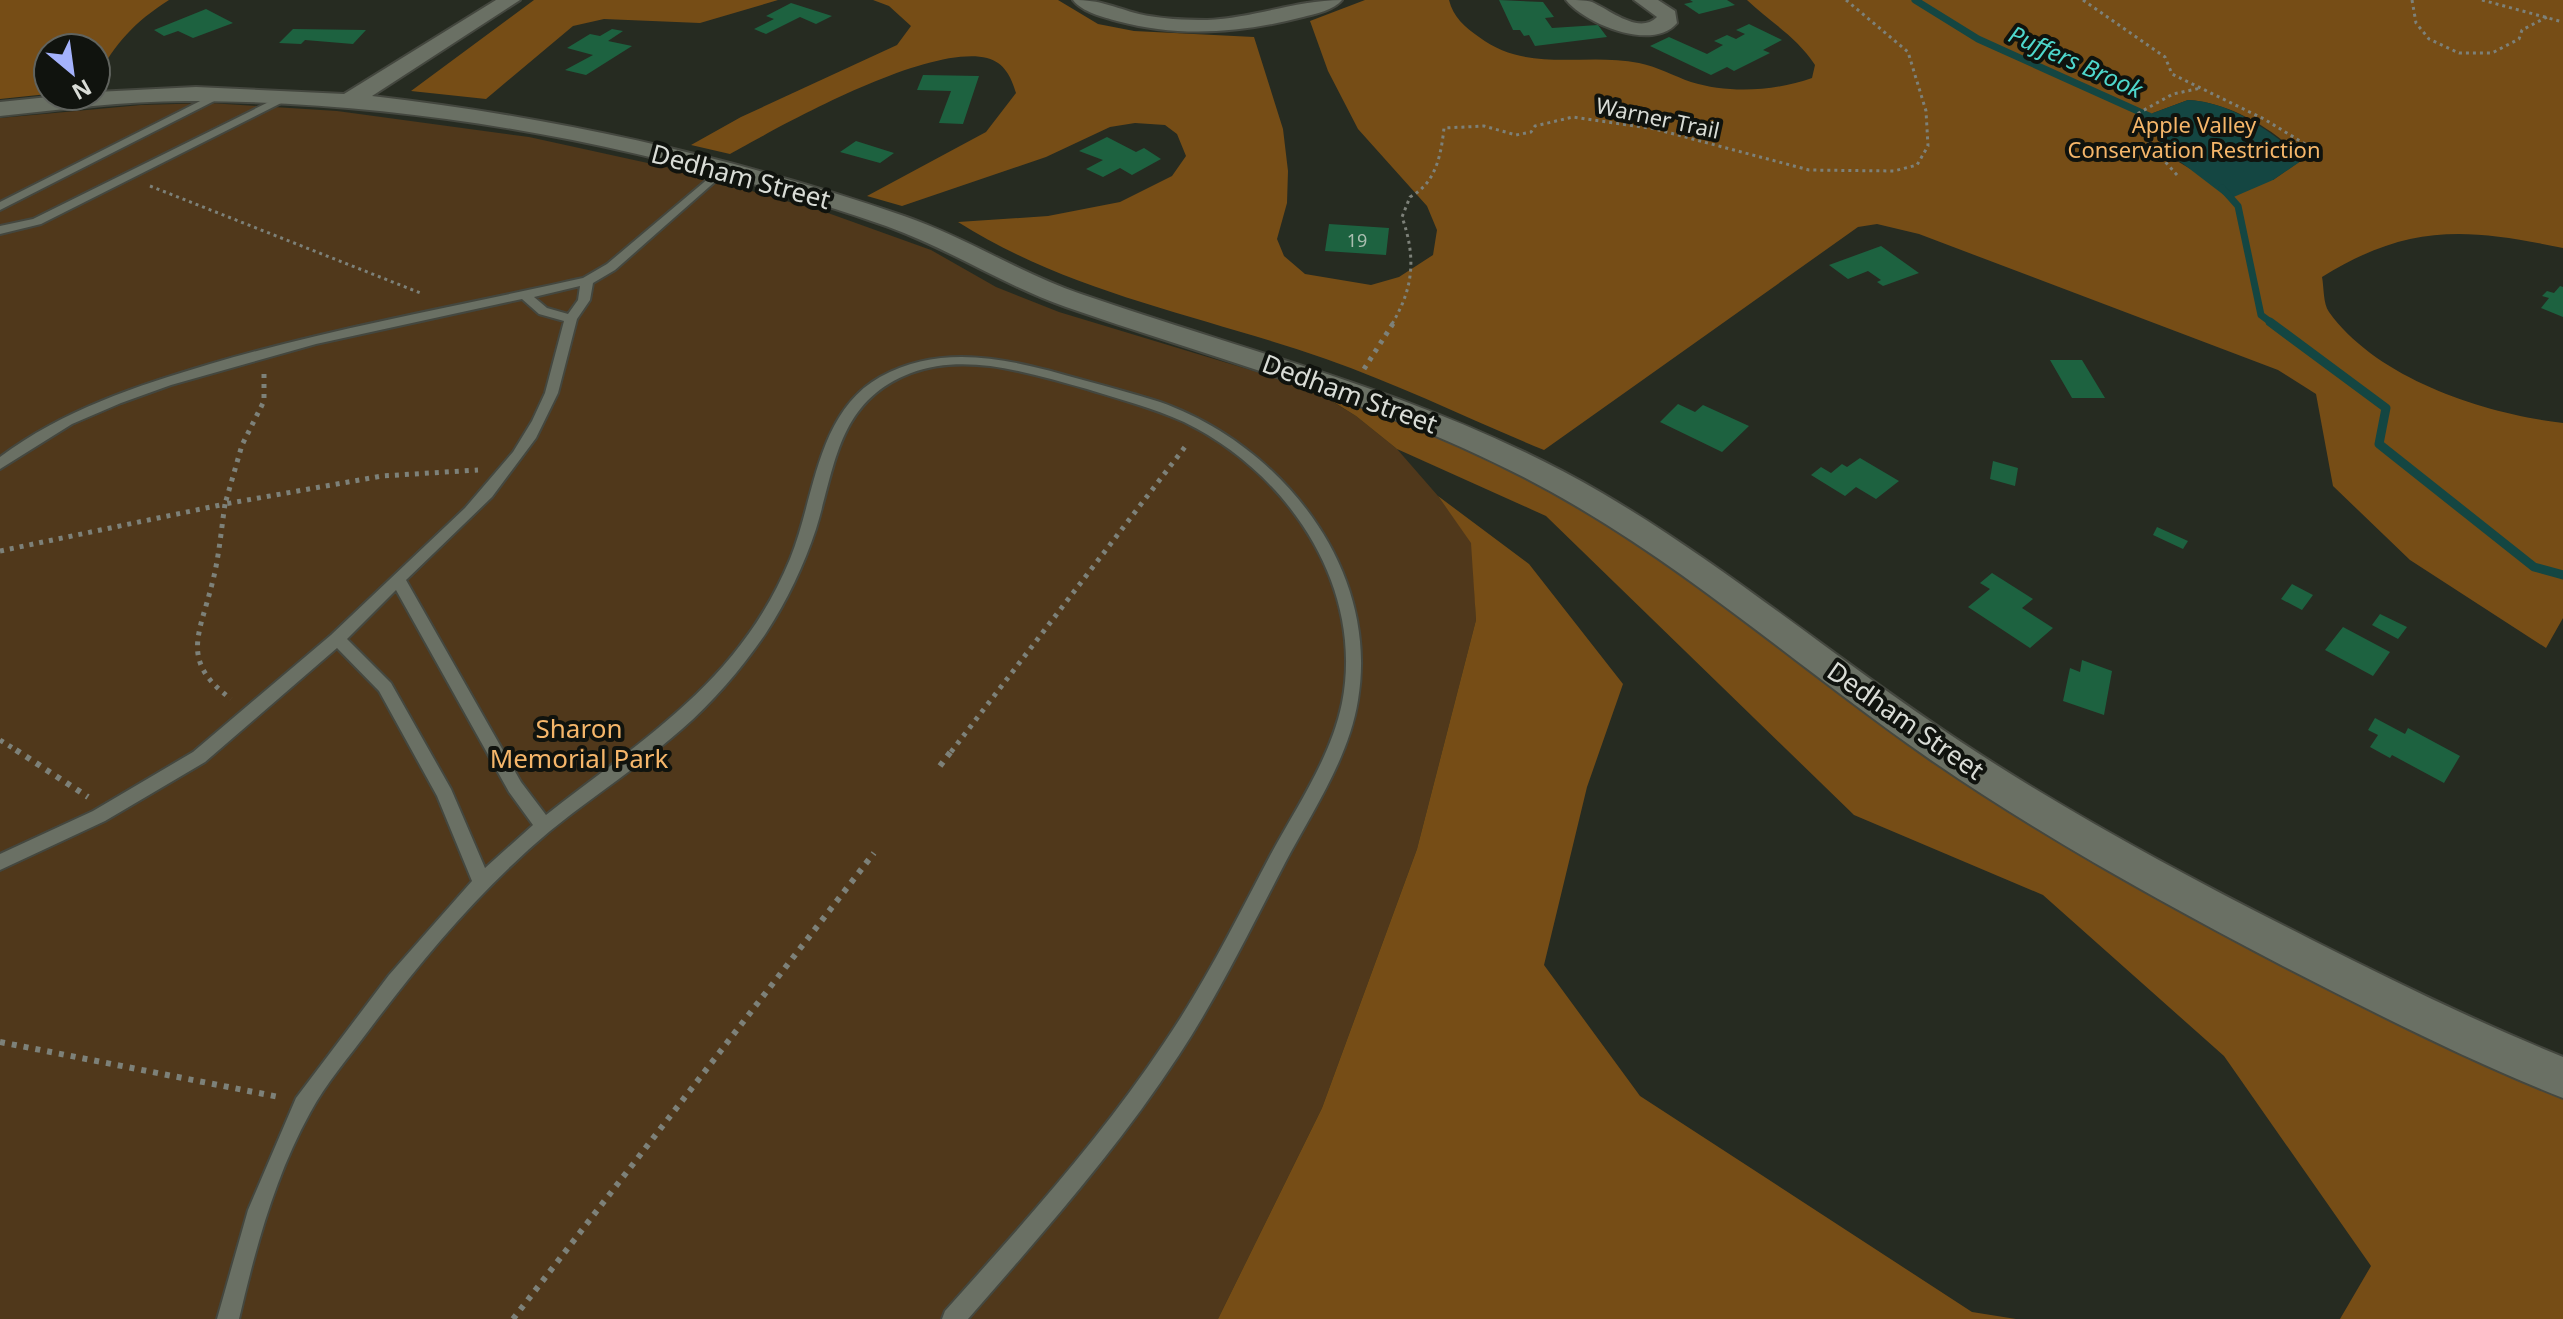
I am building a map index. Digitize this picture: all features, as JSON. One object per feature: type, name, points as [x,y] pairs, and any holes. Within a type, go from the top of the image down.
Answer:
[{"type":"street","points":[[348,101],[510,0]]},
{"type":"street","points":[[1083,0],[1130,18],[1201,24],[1280,18],[1332,0]]},
{"type":"street","points":[[1576,0],[1625,27],[1648,30],[1667,23],[1668,15],[1644,0]]},
{"type":"street","name":"Dedham Street","points":[[0,109],[148,95],[287,96],[542,127],[722,170],[895,221],[946,240],[1012,276],[1072,301],[1353,392],[1475,440],[1590,500],[1768,620],[1946,750],[2025,802],[2168,884],[2409,1010],[2563,1078]]},
{"type":"lane","points":[[0,207],[220,94]]},
{"type":"lane","points":[[0,230],[37,222],[287,96]]},
{"type":"lane","points":[[0,464],[77,414],[148,388],[260,354],[587,281],[611,267],[722,170]]},
{"type":"lane","points":[[0,862],[108,811],[199,757],[337,639],[398,579],[507,470],[543,413],[561,365],[571,319],[584,300],[587,281]]},
{"type":"lane","points":[[525,295],[543,311],[571,319]]},
{"type":"lane","points":[[228,1319],[239,1271],[267,1185],[304,1102],[394,980],[481,881],[544,826],[677,724],[710,692],[762,626],[792,571],[807,534],[834,434],[858,401],[895,375],[930,364],[993,362],[1014,365],[1157,405],[1201,426],[1242,452],[1277,483],[1329,555],[1352,619],[1354,658],[1351,698],[1332,757],[1242,928],[1175,1046],[1052,1206],[953,1319]]},
{"type":"lane","points":[[398,579],[515,787],[544,826]]},
{"type":"lane","points":[[337,639],[385,687],[445,794],[481,881]]},
{"type":"path","name":"Warner Trail","points":[[1353,392],[1414,283],[1411,236],[1402,217],[1410,197],[1418,194],[1436,168],[1441,156],[1439,143],[1444,128],[1484,126],[1516,135],[1573,117],[1655,129],[1809,170],[1894,171],[1917,165],[1928,146],[1926,111],[1908,52],[1846,0]]},
{"type":"path","points":[[2083,0],[2165,57],[2172,74],[2202,87],[2305,144]]},
{"type":"path","points":[[2412,0],[2416,23],[2429,39],[2459,53],[2492,53],[2519,39],[2522,30],[2547,17]]},
{"type":"path","points":[[2482,0],[2563,22]]},
{"type":"path","points":[[2177,175],[2151,146],[2135,115],[2173,94],[2202,87]]},
{"type":"path","points":[[127,176],[448,304],[454,310]]},
{"type":"path","points":[[255,709],[232,700],[217,689],[196,659],[197,634],[212,583],[225,504],[245,437],[262,411],[268,393],[260,354]]},
{"type":"path","points":[[940,766],[1201,426]]},
{"type":"path","points":[[0,551],[339,479],[429,470],[507,470]]},
{"type":"path","points":[[0,740],[108,811]]},
{"type":"path","points":[[513,1319],[874,853]]},
{"type":"path","points":[[0,1042],[304,1102]]},
{"type":"green space","name":"Sharon Memorial Park","points":[[210,103],[337,111],[529,137],[675,169],[828,213],[931,250],[996,287],[1059,312],[1310,388],[1356,416],[1397,449],[1438,496],[1472,543],[1476,620],[1417,849],[1322,1108],[1218,1319],[0,1319],[0,118],[65,112],[112,112],[112,108]]},
{"type":"shaded area","points":[[0,0],[169,0],[145,17],[112,53],[112,32],[32,32],[32,96],[0,99]]},
{"type":"shaded area","points":[[534,0],[778,0],[700,23],[604,19],[573,26],[486,99],[411,91]]},
{"type":"shaded area","points":[[873,0],[1058,0],[1098,24],[1134,31],[1254,37],[1283,129],[1288,171],[1287,203],[1277,239],[1284,256],[1305,274],[1371,285],[1399,277],[1433,255],[1437,230],[1427,206],[1358,129],[1328,71],[1310,21],[1365,0],[1449,0],[1457,17],[1469,29],[1498,48],[1517,55],[1537,59],[1639,63],[1706,86],[1737,89],[1783,86],[1812,78],[1815,65],[1791,38],[1747,0],[2563,0],[2563,248],[2497,236],[2439,235],[2383,247],[2353,259],[2322,277],[2329,312],[2350,336],[2404,374],[2467,402],[2563,423],[2563,618],[2546,648],[2410,560],[2333,486],[2316,394],[2278,370],[1919,234],[1877,224],[1858,227],[1544,450],[1354,369],[1138,301],[1046,268],[958,222],[1048,216],[1120,202],[1172,176],[1186,156],[1177,134],[1165,125],[1135,123],[1110,127],[1046,157],[902,206],[867,196],[986,132],[1016,93],[1006,71],[987,58],[961,57],[894,74],[784,124],[730,154],[691,145],[741,117],[897,45],[911,26],[889,6]],"holes":[[[2188,100],[2204,102],[2251,119],[2303,159],[2273,180],[2199,174],[2177,161],[2147,119],[2153,113]]]},
{"type":"shaded area","points":[[1311,388],[1449,435],[1552,484],[2367,1008],[2563,1099],[2563,1319],[2340,1319],[2371,1266],[2224,1056],[2043,895],[1854,815],[1546,516],[1397,449],[1356,416]]},
{"type":"shaded area","points":[[1438,496],[1529,564],[1623,684],[1587,787],[1544,965],[1640,1096],[1972,1312],[2016,1319],[1218,1319],[1322,1108],[1417,849],[1476,620],[1471,543]]},
{"type":"water","points":[[2188,100],[2235,112],[2304,159],[2273,180],[2229,199],[2165,150],[2147,119],[2153,113]]},
{"type":"building","points":[[1499,0],[1543,2],[1554,17],[1545,18],[1552,28],[1598,25],[1607,37],[1535,46],[1529,35],[1524,36],[1520,30],[1513,30]]},
{"type":"building","points":[[1690,0],[1727,0],[1735,5],[1699,14],[1684,4],[1693,2]]},
{"type":"building","points":[[791,3],[832,16],[816,24],[800,17],[766,34],[754,29],[774,19],[766,16]]},
{"type":"building","points":[[206,9],[233,23],[193,38],[178,31],[164,36],[154,30]]},
{"type":"building","points":[[1749,24],[1782,40],[1763,50],[1770,53],[1734,71],[1727,67],[1711,75],[1650,46],[1669,37],[1707,54],[1723,45],[1714,41],[1727,35],[1736,39],[1745,34],[1736,30]]},
{"type":"building","points":[[293,29],[366,30],[353,44],[305,40],[301,44],[279,43]]},
{"type":"building","points":[[612,29],[623,31],[608,41],[632,46],[586,75],[565,70],[593,55],[567,48],[590,34],[600,36]]},
{"type":"building","points":[[923,75],[979,76],[963,124],[939,123],[951,91],[917,90]]},
{"type":"building","points":[[1107,137],[1136,152],[1144,148],[1161,159],[1132,175],[1120,168],[1103,177],[1086,169],[1103,160],[1079,151]]},
{"type":"building","points":[[856,141],[894,153],[880,163],[840,152]]},
{"type":"building","points":[[1329,224],[1389,228],[1386,255],[1325,251]]},
{"type":"building","points":[[1881,246],[1919,273],[1883,286],[1877,282],[1881,280],[1868,271],[1848,279],[1829,265]]},
{"type":"building","points":[[2560,286],[2563,287],[2563,317],[2541,308],[2549,298],[2542,296],[2547,291],[2554,293]]},
{"type":"building","points":[[2050,360],[2082,360],[2105,398],[2072,398]]},
{"type":"building","points":[[1678,404],[1695,412],[1703,405],[1749,426],[1722,452],[1660,422]]},
{"type":"building","points":[[1860,458],[1899,481],[1876,499],[1856,487],[1845,496],[1811,475],[1821,467],[1831,473],[1842,464],[1847,467]]},
{"type":"building","points":[[1993,461],[2018,468],[2015,486],[1990,479]]},
{"type":"building","points":[[2157,527],[2188,541],[2183,549],[2153,535]]},
{"type":"building","points":[[1992,573],[2033,599],[2022,608],[2053,628],[2030,648],[1968,607],[1990,589],[1980,583]]},
{"type":"building","points":[[2292,584],[2313,595],[2302,610],[2281,599]]},
{"type":"building","points":[[2380,614],[2407,627],[2398,639],[2372,625]]},
{"type":"building","points":[[2343,627],[2390,652],[2373,676],[2325,650]]},
{"type":"building","points":[[2082,660],[2112,671],[2104,715],[2063,701],[2070,668],[2080,672]]},
{"type":"building","points":[[2375,718],[2405,734],[2408,728],[2460,756],[2444,783],[2392,755],[2390,758],[2370,747],[2378,735],[2368,730]]},
{"type":"waterway","name":"Puffers Brook","points":[[1915,0],[1978,39],[2160,121]]},
{"type":"waterway","name":"Puffers Brook","points":[[2222,188],[2238,206],[2261,315],[2273,324]]},
{"type":"waterway","name":"Puffers Brook","points":[[2270,322],[2386,408],[2379,444],[2534,567],[2563,575]]},
{"type":"park label","name":"Apple Valley Conservation Restriction","points":[[2194,136]]}]
